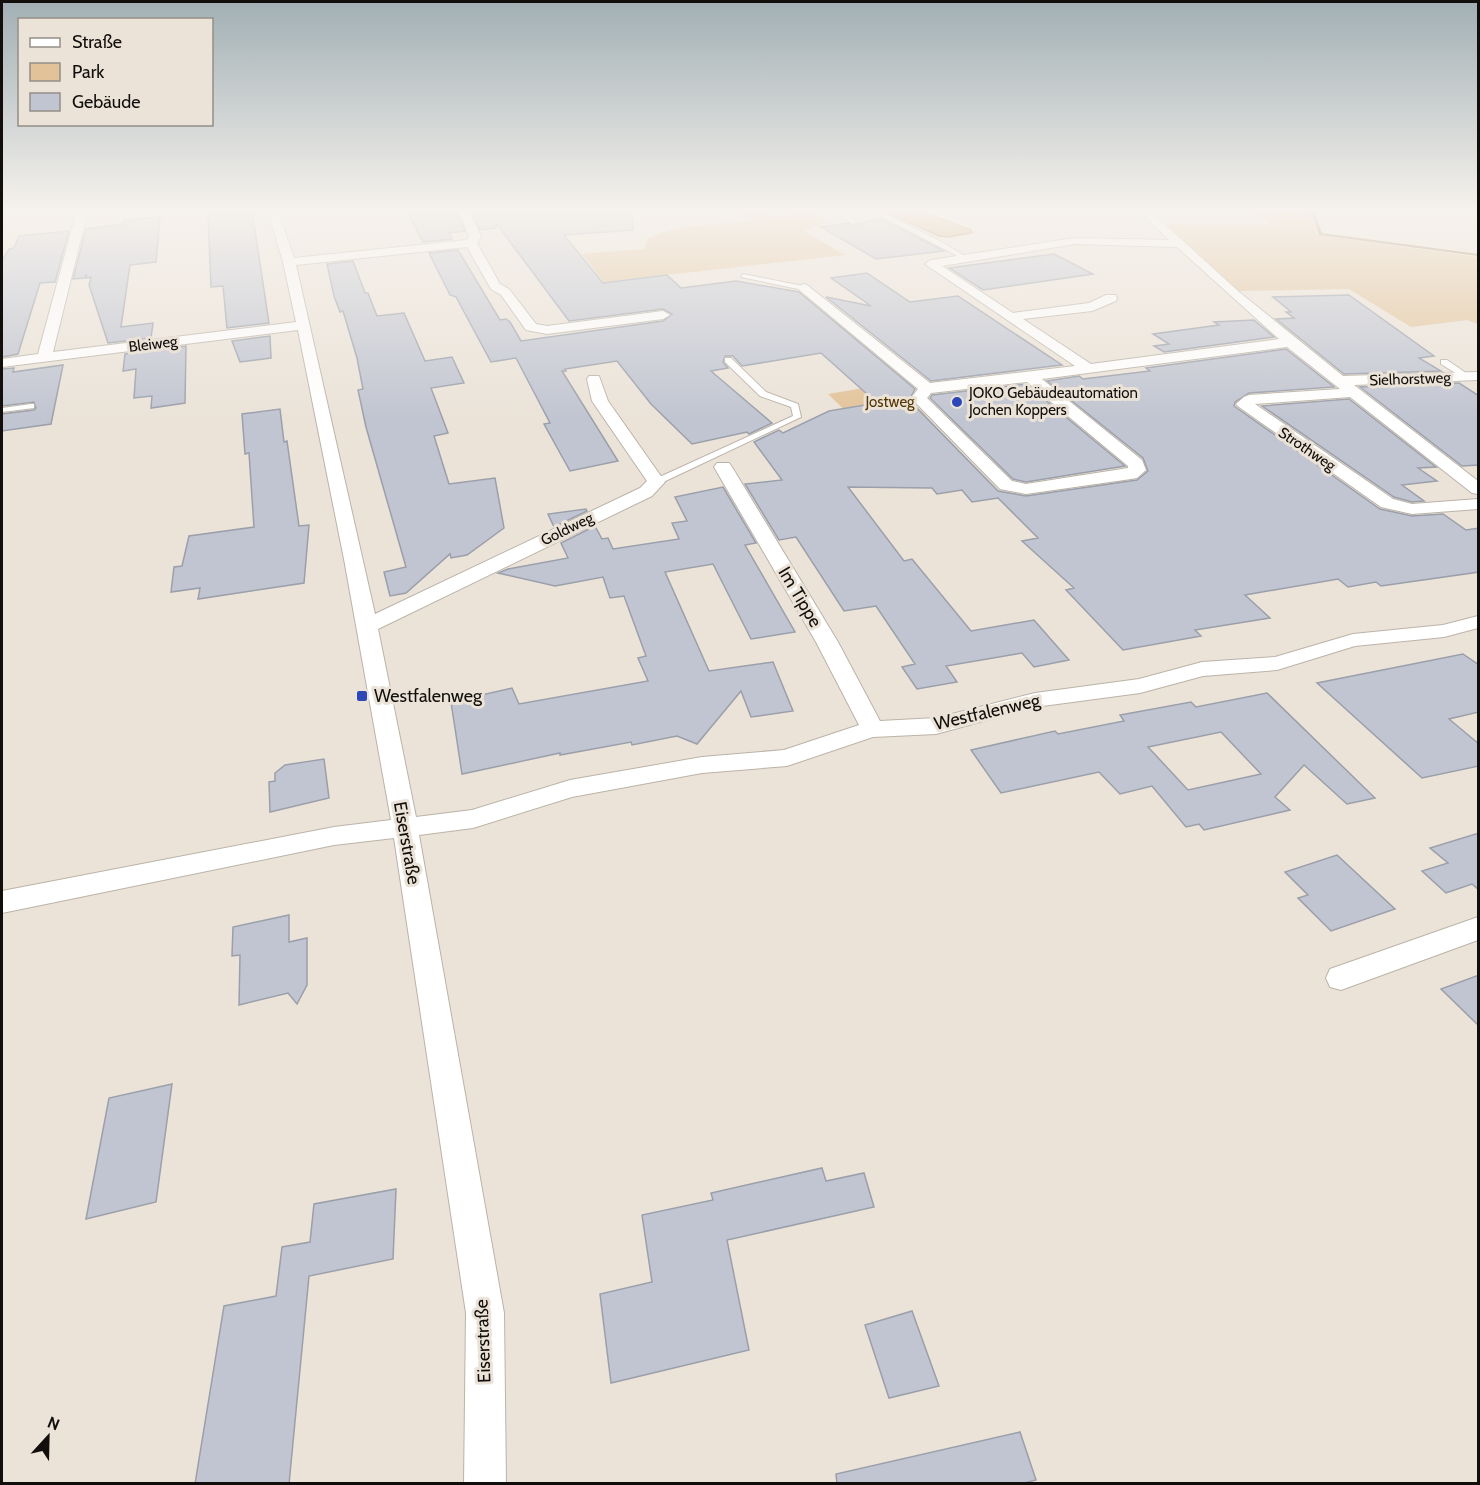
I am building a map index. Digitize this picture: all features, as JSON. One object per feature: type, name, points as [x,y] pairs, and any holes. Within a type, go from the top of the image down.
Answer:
[{"type":"street","points":[[44,358],[64,280]]},
{"type":"street","name":"Eiserstraße","points":[[293,280],[367,626],[405,826],[485,1313],[485,1484]]},
{"type":"street","points":[[492,280],[495,286],[505,292],[531,327],[547,330],[663,315],[635,304]]},
{"type":"street","points":[[955,280],[1089,369]]},
{"type":"street","points":[[1219,280],[1291,342],[1476,484]]},
{"type":"street","points":[[803,288],[917,383],[927,388],[945,388],[1291,342]]},
{"type":"street","points":[[1010,316],[1092,307],[1111,298]]},
{"type":"street","points":[[614,307],[617,321]]},
{"type":"street","name":"Bleiweg","points":[[2,363],[304,325]]},
{"type":"street","points":[[927,388],[919,398],[1006,484],[1026,489],[1131,474],[1137,470],[1136,464],[1029,376]]},
{"type":"street","name":"Sielhorstweg","points":[[1342,381],[1473,376]]},
{"type":"street","points":[[594,379],[600,401],[656,482]]},
{"type":"street","name":"Strothweg","points":[[1356,392],[1249,400],[1244,404],[1387,503],[1412,510],[1479,504]]},
{"type":"street","name":"Im Tippe","points":[[723,467],[827,642],[873,729]]},
{"type":"street","name":"Goldweg","points":[[367,626],[646,492],[656,482]]},
{"type":"street","name":"Westfalenweg","points":[[2,902],[334,836],[473,819],[570,789],[702,765],[787,758],[873,729],[936,726],[1035,700],[1140,686],[1202,669],[1276,663],[1353,640],[1444,631],[1479,622]]},
{"type":"street","points":[[1341,978],[1479,928]]},
{"type":"lane","points":[[764,280],[803,288]]},
{"type":"lane","points":[[656,482],[797,417],[795,406],[763,394],[728,360]]},
{"type":"lane","points":[[1444,362],[1473,376]]},
{"type":"lane","points":[[2,410],[31,406]]},
{"type":"green space","points":[[1227,280],[1478,280],[1478,324],[1467,320],[1411,327],[1349,289],[1239,291]]},
{"type":"green space","name":"Jostweg","points":[[905,381],[908,397],[926,416],[860,425],[828,394]]},
{"type":"building","points":[[2,280],[55,280],[40,283],[18,354],[2,357]]},
{"type":"building","points":[[90,280],[128,280],[121,327],[153,323],[151,338],[108,343],[89,285]]},
{"type":"building","points":[[211,280],[263,280],[269,323],[227,328],[223,286],[211,287]]},
{"type":"building","points":[[331,280],[360,280],[377,316],[404,313],[425,361],[452,357],[464,383],[431,388],[448,433],[434,436],[449,484],[495,478],[504,528],[467,555],[451,558],[450,554],[406,593],[390,596],[384,572],[406,567],[366,427],[358,390],[363,389],[357,358],[343,311],[340,312]]},
{"type":"building","points":[[443,280],[476,280],[500,320],[506,319],[510,322],[521,341],[663,321],[672,314],[663,309],[569,321],[539,280],[601,280],[603,283],[625,280],[673,280],[681,288],[736,281],[799,292],[915,389],[909,400],[998,491],[1026,496],[1137,480],[1148,471],[1143,458],[1047,381],[1079,376],[1083,379],[1150,371],[1146,368],[1286,349],[1334,387],[1249,393],[1235,402],[1234,406],[1380,509],[1412,516],[1443,514],[1466,530],[1479,528],[1479,572],[1381,586],[1376,582],[1348,587],[1338,579],[1245,595],[1270,618],[1195,630],[1201,636],[1123,650],[1066,590],[1074,588],[1022,541],[1038,538],[998,498],[972,502],[962,490],[937,494],[932,488],[848,487],[904,561],[912,559],[971,631],[1034,620],[1069,660],[1034,667],[1022,653],[946,666],[957,682],[917,689],[902,667],[915,664],[876,606],[844,611],[796,537],[779,540],[745,484],[782,480],[754,442],[779,430],[783,433],[829,411],[877,403],[821,353],[742,366],[733,356],[725,356],[723,362],[728,368],[711,371],[772,423],[749,434],[747,432],[692,444],[651,404],[617,361],[565,369],[566,371],[562,371],[618,461],[570,471],[544,424],[550,423],[516,358],[491,362],[456,297],[450,295]]},
{"type":"building","points":[[834,280],[878,280],[910,302],[958,296],[1062,365],[931,381],[826,297],[871,306]]},
{"type":"building","points":[[968,280],[1050,280],[983,290]]},
{"type":"building","points":[[1349,295],[1434,356],[1419,358],[1441,371],[1344,374],[1276,319],[1294,318],[1286,312],[1291,312],[1273,297]]},
{"type":"building","points":[[1254,320],[1274,337],[1164,352],[1154,346],[1169,344],[1153,334],[1219,325],[1214,322]]},
{"type":"building","points":[[270,336],[271,358],[240,362],[232,341]]},
{"type":"building","points":[[186,346],[185,403],[151,408],[152,396],[134,398],[136,369],[123,371],[125,354]]},
{"type":"building","points":[[63,365],[51,424],[2,431],[2,414],[36,408],[34,402],[2,406],[2,369],[14,368],[13,372]]},
{"type":"building","points":[[1459,383],[1479,396],[1479,465],[1462,466],[1360,387]]},
{"type":"building","points":[[1026,384],[1125,466],[1026,482],[1013,479],[930,398],[932,395]]},
{"type":"building","points":[[1349,399],[1436,467],[1418,468],[1437,481],[1402,485],[1424,501],[1412,502],[1394,497],[1262,406]]},
{"type":"building","points":[[280,409],[299,526],[309,525],[304,583],[198,599],[200,588],[171,592],[174,567],[182,566],[189,536],[254,527],[249,453],[245,454],[242,414]]},
{"type":"building","points":[[723,487],[756,543],[745,545],[795,632],[751,639],[713,564],[665,572],[709,671],[773,662],[793,711],[751,717],[741,691],[697,744],[677,736],[632,745],[631,742],[560,755],[560,753],[462,774],[451,702],[512,688],[519,704],[648,681],[638,658],[646,656],[624,596],[610,598],[603,577],[555,586],[498,573],[508,569],[568,558],[561,543],[595,526],[602,539],[608,538],[613,549],[679,539],[672,523],[687,521],[675,497]]},
{"type":"building","points":[[586,509],[587,511],[554,527],[548,514]]},
{"type":"building","points":[[1463,654],[1479,665],[1479,712],[1449,719],[1479,744],[1479,766],[1422,778],[1317,683]]},
{"type":"building","points":[[1267,693],[1375,798],[1347,804],[1304,765],[1275,797],[1290,810],[1204,830],[1199,824],[1186,827],[1152,786],[1120,794],[1099,772],[1001,793],[971,750],[1055,731],[1058,734],[1124,721],[1120,715],[1191,702],[1196,707]],"holes":[[[1221,732],[1261,774],[1188,790],[1148,747]]]},
{"type":"building","points":[[324,759],[329,798],[270,812],[269,782],[275,781],[275,773],[285,765]]},
{"type":"building","points":[[1479,833],[1479,890],[1472,884],[1446,893],[1422,871],[1448,863],[1430,848]]},
{"type":"building","points":[[1337,855],[1395,909],[1331,931],[1298,898],[1308,895],[1285,872]]},
{"type":"building","points":[[289,915],[289,942],[307,938],[307,985],[297,1004],[288,993],[239,1005],[240,955],[232,956],[233,927]]},
{"type":"building","points":[[1479,975],[1479,1026],[1441,989]]},
{"type":"building","points":[[172,1084],[156,1202],[86,1219],[109,1098]]},
{"type":"building","points":[[822,1168],[826,1181],[864,1173],[874,1207],[727,1240],[749,1350],[611,1383],[600,1294],[652,1282],[642,1215],[713,1200],[711,1193]]},
{"type":"building","points":[[396,1189],[393,1259],[309,1276],[289,1484],[195,1484],[224,1306],[276,1296],[282,1247],[310,1242],[314,1204]]},
{"type":"building","points":[[912,1311],[939,1386],[889,1398],[865,1325]]},
{"type":"building","points":[[1020,1432],[1036,1480],[1020,1484],[837,1484],[836,1474]]},
{"type":"place","name":"JOKO Gebäudeautomation Jochen Koppers","points":[[957,402]]},
{"type":"place","name":"Westfalenweg","points":[[362,696]]}]
